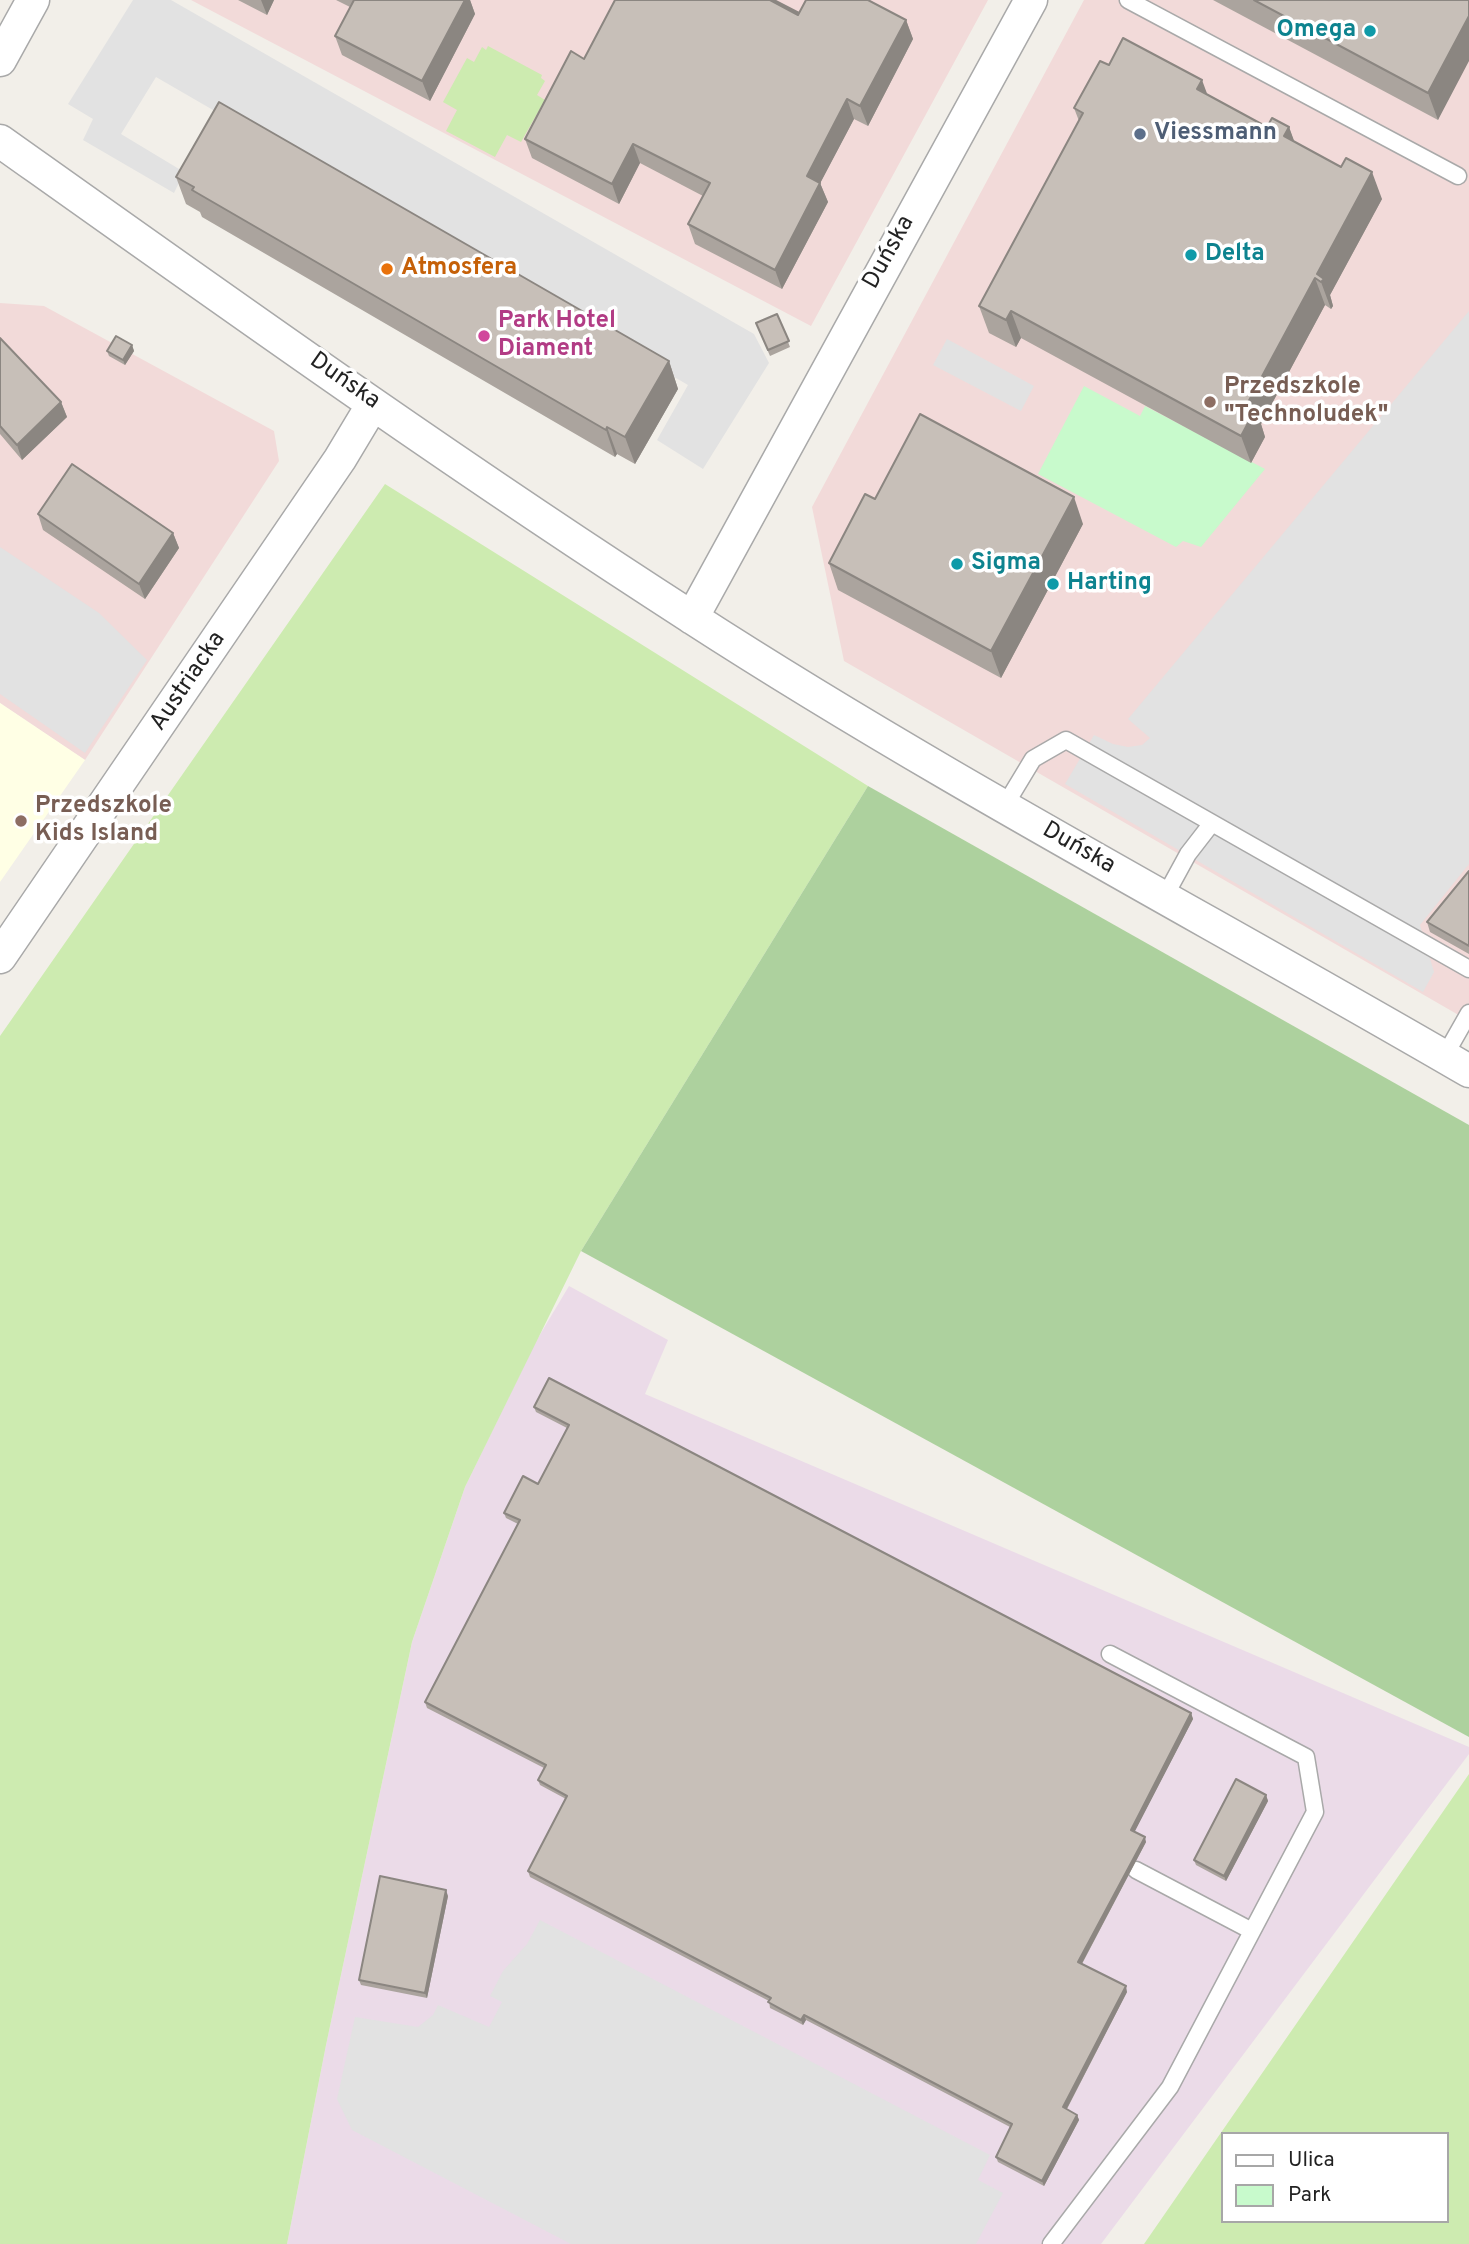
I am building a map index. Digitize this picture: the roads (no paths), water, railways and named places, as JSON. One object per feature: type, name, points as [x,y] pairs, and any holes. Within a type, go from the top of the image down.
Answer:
[{"type":"street","points":[[0,60],[33,0]]},
{"type":"street","name":"Duńska","points":[[692,618],[1031,0]]},
{"type":"street","name":"Duńska","points":[[0,141],[373,404],[692,618],[1004,807],[1457,1064]]},
{"type":"street","name":"Austriacka","points":[[0,957],[340,459],[373,404]]},
{"type":"lane","points":[[1128,0],[1458,176]]},
{"type":"lane","points":[[1004,807],[1033,759],[1066,740],[1469,969]]},
{"type":"lane","points":[[1164,898],[1188,854],[1212,823]]},
{"type":"lane","points":[[1457,1064],[1469,1013]]},
{"type":"lane","points":[[1051,2244],[1170,2087],[1315,1812],[1306,1757],[1110,1654]]},
{"type":"lane","points":[[1136,1870],[1252,1931]]},
{"type":"place","name":"Omega","points":[[1370,31]]},
{"type":"place","name":"Viessmann","points":[[1140,134]]},
{"type":"place","name":"Delta","points":[[1191,255]]},
{"type":"place","name":"Atmosfera","points":[[387,269]]},
{"type":"place","name":"Park Hotel Diament","points":[[484,336]]},
{"type":"place","name":"Przedszkole \"Technoludek\"","points":[[1210,402]]},
{"type":"place","name":"Sigma","points":[[957,564]]},
{"type":"place","name":"Harting","points":[[1053,584]]},
{"type":"place","name":"Przedszkole Kids Island","points":[[21,821]]}]
